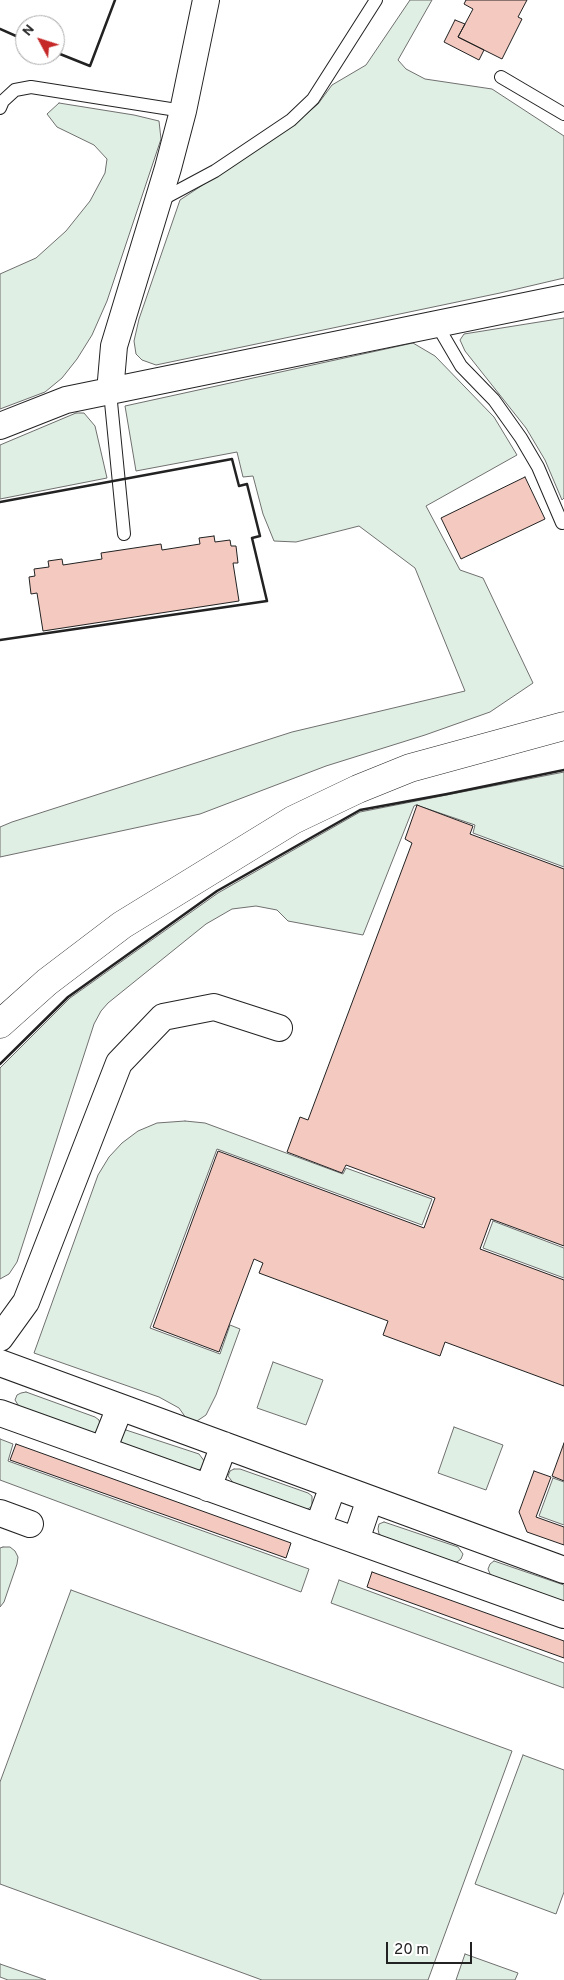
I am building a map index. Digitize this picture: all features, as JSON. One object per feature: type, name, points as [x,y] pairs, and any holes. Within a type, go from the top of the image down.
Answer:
[{"type":"street","points":[[110,392],[114,346],[183,111],[206,0]]},
{"type":"street","points":[[0,426],[66,400],[564,298]]},
{"type":"street","points":[[0,1024],[47,982],[122,925],[293,820],[358,788],[410,768],[564,726]]},
{"type":"street","points":[[0,1338],[26,1302],[119,1063],[163,1018],[214,1007],[280,1028]]},
{"type":"street","points":[[0,1363],[564,1570]]},
{"type":"street","points":[[102,1450],[120,1407]]},
{"type":"street","points":[[0,1413],[564,1615]]},
{"type":"street","points":[[208,1488],[224,1445]]},
{"type":"street","points":[[318,1527],[333,1486]]},
{"type":"street","points":[[356,1540],[370,1499]]},
{"type":"street","points":[[0,1513],[30,1524]]},
{"type":"street","points":[[468,1580],[484,1540]]},
{"type":"lane","points":[[157,203],[214,171],[296,115],[313,99],[376,0]]},
{"type":"lane","points":[[501,77],[564,114]]},
{"type":"lane","points":[[0,108],[3,101],[16,90],[31,87],[183,111]]},
{"type":"lane","points":[[437,325],[461,366],[494,400],[521,438],[538,467],[562,523]]},
{"type":"lane","points":[[110,392],[124,534]]},
{"type":"green space","points":[[410,0],[432,0],[398,60],[406,69],[425,79],[492,89],[564,136],[564,278],[156,365],[142,360],[136,354],[134,341],[139,319],[180,200],[293,125],[318,104],[332,85],[366,65]]},
{"type":"green space","points":[[59,103],[159,121],[161,139],[107,301],[92,335],[62,378],[45,392],[0,409],[0,274],[36,258],[66,231],[90,201],[105,173],[107,159],[94,145],[57,127],[47,114]]},
{"type":"green space","points":[[564,318],[564,498],[562,500],[545,460],[526,428],[465,351],[460,340],[464,334]]},
{"type":"green space","points":[[413,343],[435,356],[494,417],[517,455],[426,506],[460,570],[483,578],[533,683],[490,712],[425,735],[326,766],[200,814],[0,857],[0,827],[12,822],[292,732],[465,691],[415,568],[359,526],[296,542],[274,541],[263,514],[253,476],[243,477],[237,452],[136,471],[125,406]]},
{"type":"green space","points":[[76,413],[84,413],[95,426],[107,478],[0,499],[0,445]]},
{"type":"green space","points":[[564,772],[564,867],[473,833],[475,825],[416,805],[363,935],[288,921],[277,910],[256,906],[232,909],[206,924],[108,1003],[94,1024],[17,1262],[9,1274],[0,1279],[0,1068],[70,998],[218,893],[360,812]]},
{"type":"green space","points":[[185,1121],[205,1123],[343,1174],[346,1168],[432,1199],[422,1225],[217,1149],[150,1328],[220,1354],[230,1325],[240,1329],[216,1395],[206,1415],[197,1421],[186,1418],[179,1408],[159,1397],[34,1353],[98,1175],[109,1157],[122,1143],[138,1131],[157,1123]]},
{"type":"green space","points":[[493,1221],[564,1248],[564,1278],[483,1248]]},
{"type":"green space","points":[[273,1362],[323,1380],[306,1425],[257,1408]]},
{"type":"green space","points":[[26,1392],[95,1417],[99,1420],[99,1430],[94,1433],[20,1408],[15,1400],[17,1395]]},
{"type":"green space","points":[[454,1427],[503,1445],[486,1490],[438,1473]]},
{"type":"green space","points":[[126,1430],[199,1454],[205,1462],[203,1467],[199,1470],[194,1470],[125,1445],[121,1442],[120,1437],[122,1432]]},
{"type":"green space","points":[[0,1439],[13,1444],[8,1461],[309,1569],[301,1592],[0,1480]]},
{"type":"green space","points":[[240,1469],[308,1493],[312,1496],[312,1506],[308,1509],[303,1509],[234,1484],[228,1476],[230,1471]]},
{"type":"green space","points":[[553,1478],[564,1482],[564,1525],[539,1516]]},
{"type":"green space","points":[[384,1522],[458,1547],[463,1554],[461,1559],[457,1562],[452,1562],[383,1537],[379,1534],[378,1529],[379,1524]]},
{"type":"green space","points":[[10,1547],[18,1557],[4,1602],[0,1607],[0,1548]]},
{"type":"green space","points":[[494,1561],[564,1585],[564,1602],[494,1577],[488,1569]]},
{"type":"green space","points":[[339,1580],[564,1663],[564,1688],[331,1603]]},
{"type":"green space","points":[[71,1590],[512,1751],[428,1980],[262,1980],[0,1884],[0,1782]]},
{"type":"green space","points":[[523,1755],[564,1770],[564,1892],[556,1914],[475,1884]]},
{"type":"green space","points":[[465,1954],[518,1973],[515,1980],[456,1980]]},
{"type":"green space","points":[[0,1964],[46,1980],[8,1980],[0,1977]]},
{"type":"building","points":[[466,0],[527,0],[518,17],[522,19],[502,59],[458,37],[473,9],[464,4]]},
{"type":"building","points":[[455,20],[465,24],[458,37],[484,50],[479,60],[444,42]]},
{"type":"building","points":[[525,477],[545,519],[461,559],[441,518]]},
{"type":"building","points":[[214,536],[215,542],[230,540],[231,546],[236,546],[238,563],[233,563],[239,601],[43,631],[37,593],[31,594],[29,577],[35,576],[34,569],[49,567],[48,561],[62,559],[63,565],[102,559],[101,553],[161,544],[162,550],[200,544],[199,538]]},
{"type":"building","points":[[417,805],[473,826],[470,834],[564,869],[564,1246],[491,1219],[480,1249],[564,1280],[564,1386],[445,1342],[440,1356],[383,1335],[388,1321],[259,1273],[263,1263],[254,1259],[219,1352],[153,1327],[218,1151],[424,1228],[435,1198],[346,1165],[342,1173],[287,1152],[300,1117],[308,1120],[412,843],[405,839]]},
{"type":"building","points":[[564,1443],[564,1481],[552,1476]]},
{"type":"building","points":[[16,1444],[291,1543],[286,1558],[10,1460]]},
{"type":"building","points":[[534,1471],[551,1477],[536,1517],[564,1527],[564,1545],[527,1532],[519,1512]]},
{"type":"building","points":[[372,1572],[564,1641],[564,1658],[367,1587]]},
{"type":"wall","points":[[65,56],[90,66],[115,0]]},
{"type":"wall","points":[[0,29],[15,36]]},
{"type":"wall","points":[[0,502],[232,459],[239,486],[247,484],[260,536],[252,538],[267,601],[0,640]]},
{"type":"wall","points":[[0,1064],[68,997],[217,891],[360,810],[564,770]]}]
